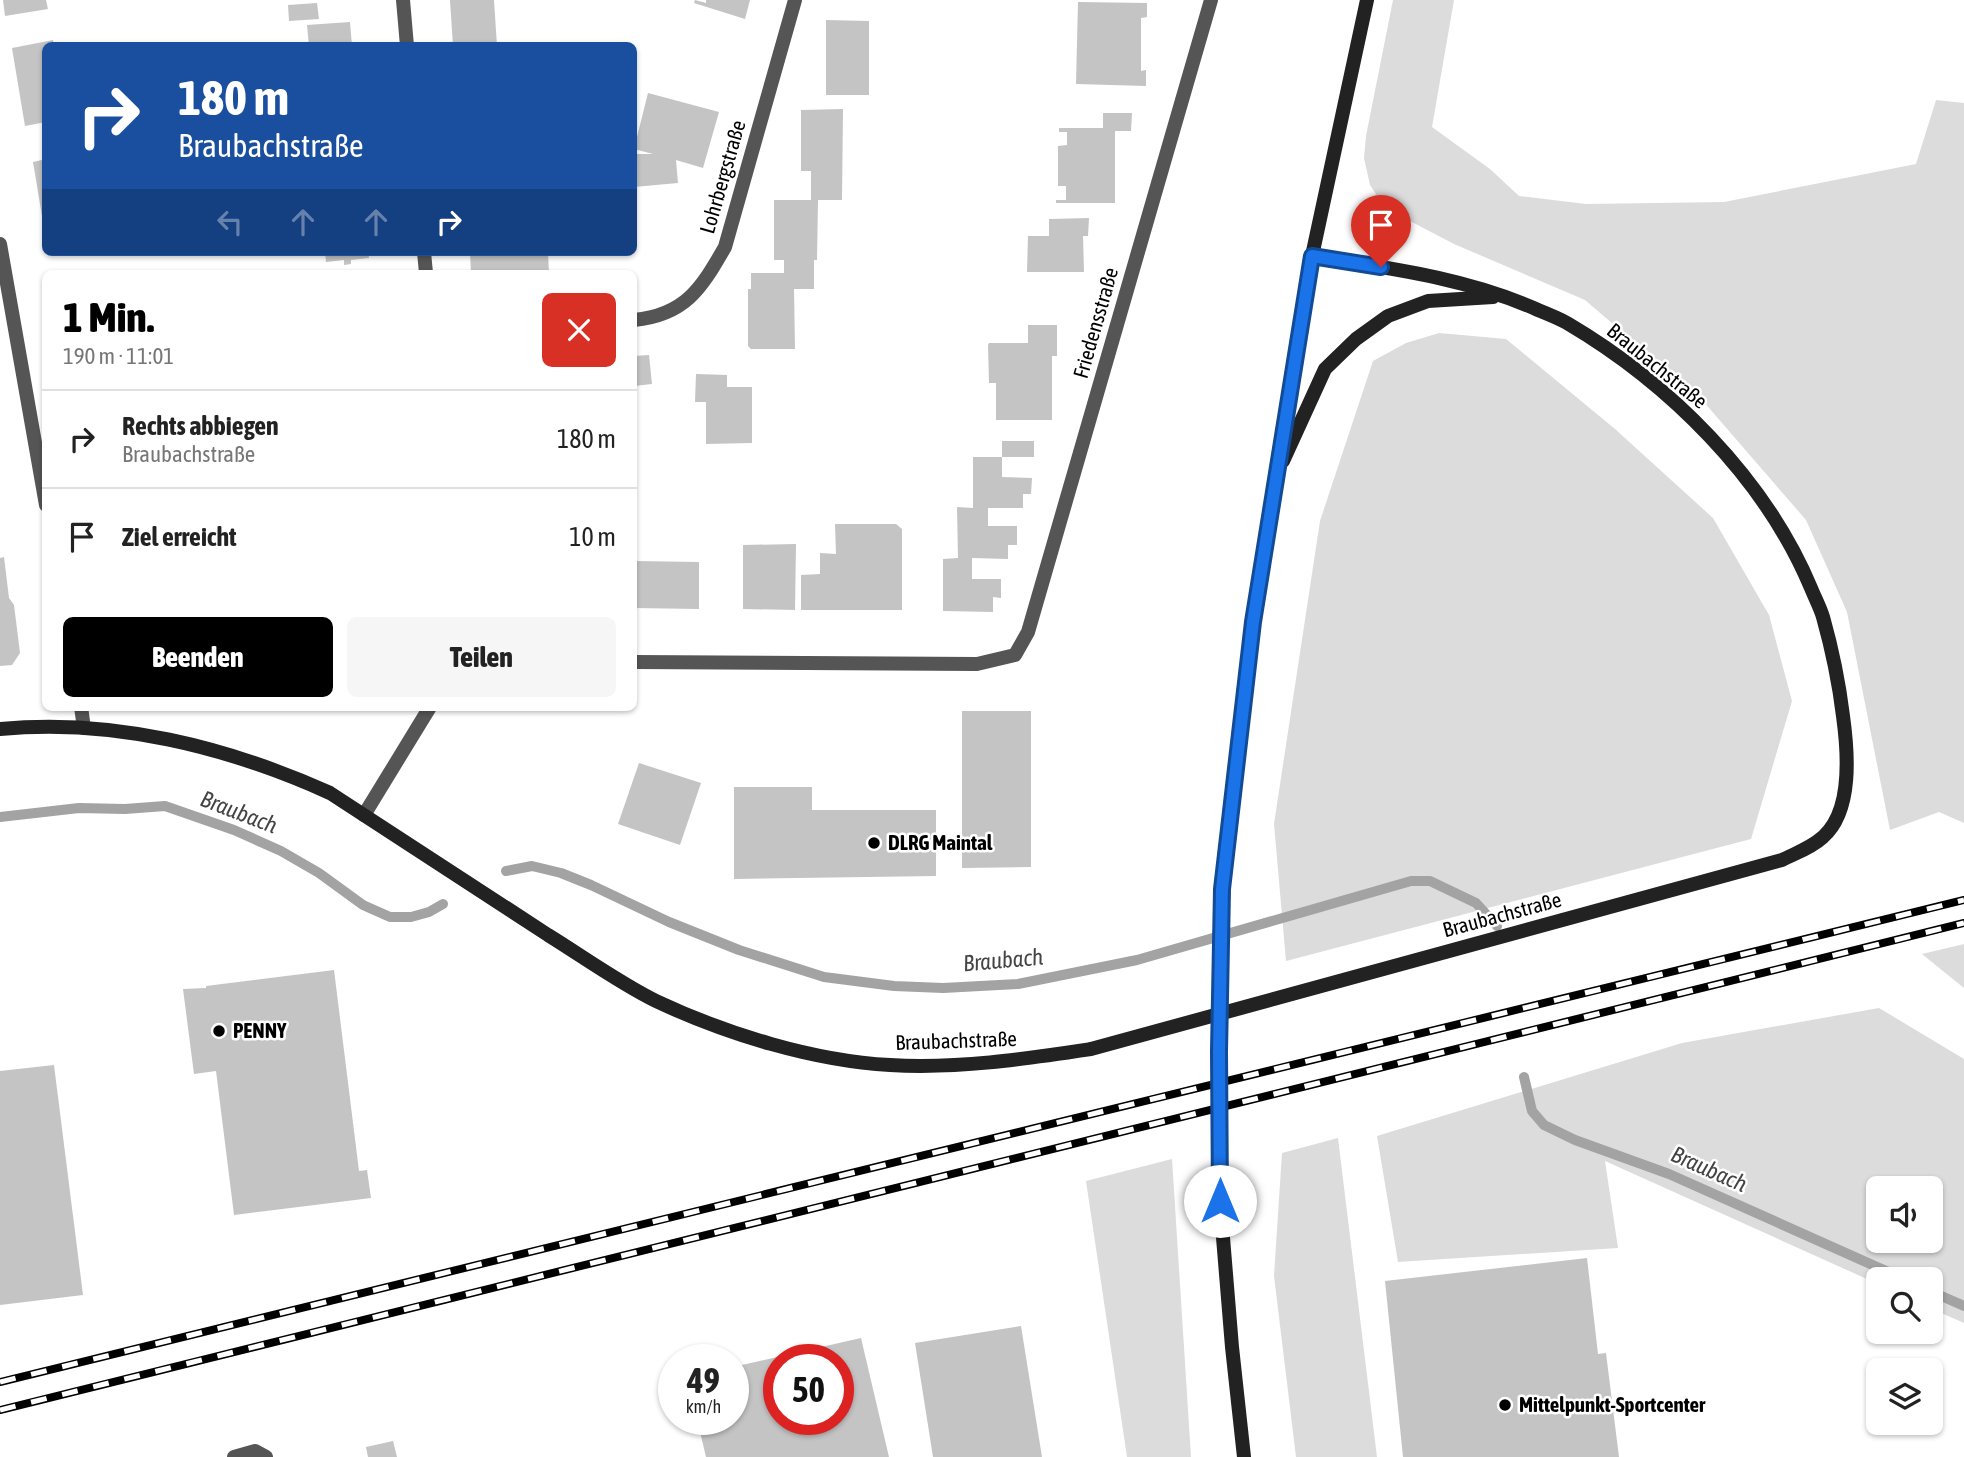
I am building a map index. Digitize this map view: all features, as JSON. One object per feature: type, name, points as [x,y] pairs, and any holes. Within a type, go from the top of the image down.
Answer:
[{"type":"street","points":[[403,0],[407,42]]},
{"type":"street","name":"Lohrbergstraße","points":[[637,320],[652,318],[677,308],[695,294],[725,247],[795,0]]},
{"type":"street","name":"Friedensstraße","points":[[637,662],[977,664],[1015,654],[1028,632],[1211,0]]},
{"type":"street","points":[[1244,1457],[1220,1201],[1222,889],[1253,622],[1276,474],[1312,256],[1367,0]]},
{"type":"street","points":[[0,244],[42,482]]},
{"type":"street","name":"Braubachstraße","points":[[0,729],[50,726],[147,736],[220,751],[284,772],[330,793],[655,1000],[752,1038],[828,1057],[890,1065],[1003,1062],[1091,1049],[1782,860],[1809,848],[1826,835],[1844,800],[1847,743],[1833,657],[1822,615],[1794,550],[1777,521],[1745,479],[1681,407],[1612,352],[1565,322],[1504,296],[1471,286],[1404,271],[1312,256]]},
{"type":"street","points":[[1276,474],[1325,369],[1356,339],[1388,316],[1428,301],[1504,296]]},
{"type":"street","points":[[82,711],[85,728]]},
{"type":"street","points":[[364,815],[428,711]]},
{"type":"street","points":[[234,1457],[255,1451],[266,1457]]},
{"type":"shaded area","points":[[1393,0],[1454,0],[1432,127],[1490,169],[1519,196],[1586,204],[1724,202],[1916,164],[1936,100],[1964,103],[1964,823],[1939,812],[1890,830],[1847,612],[1806,520],[1703,401],[1585,300],[1454,244],[1385,208],[1370,185],[1364,158]]},
{"type":"shaded area","points":[[1439,333],[1506,339],[1615,429],[1713,518],[1769,615],[1792,701],[1751,839],[1286,961],[1274,824],[1320,521],[1373,361],[1406,343]]},
{"type":"shaded area","points":[[1964,944],[1964,988],[1922,954]]},
{"type":"shaded area","points":[[1879,1008],[1964,1059],[1964,1323],[1943,1314],[1943,1267],[1866,1267],[1866,1279],[1605,1161],[1618,1248],[1398,1262],[1377,1136],[1682,1043]]},
{"type":"shaded area","points":[[1338,1138],[1377,1457],[1296,1457],[1274,1276],[1282,1153]]},
{"type":"shaded area","points":[[1172,1159],[1191,1457],[1127,1457],[1086,1181]]},
{"type":"building","points":[[3,0],[46,0],[48,9],[5,16]]},
{"type":"building","points":[[450,0],[494,0],[497,42],[453,42]]},
{"type":"building","points":[[695,0],[706,3],[706,0],[750,0],[745,19],[694,3]]},
{"type":"building","points":[[1078,2],[1147,3],[1147,17],[1141,18],[1141,71],[1146,70],[1146,86],[1076,84]]},
{"type":"building","points":[[317,3],[319,19],[289,21],[288,5]]},
{"type":"building","points":[[826,20],[869,21],[869,95],[826,95]]},
{"type":"building","points":[[350,22],[352,42],[309,42],[307,25]]},
{"type":"building","points":[[42,42],[42,123],[25,126],[12,48]]},
{"type":"building","points":[[648,93],[719,112],[703,168],[676,160],[678,183],[637,187],[637,154],[653,154],[637,150],[637,137]]},
{"type":"building","points":[[843,109],[842,200],[818,200],[814,289],[794,289],[795,349],[751,349],[748,346],[748,289],[751,289],[751,273],[784,273],[784,260],[774,260],[774,200],[811,200],[811,171],[801,171],[801,110]]},
{"type":"building","points":[[1103,113],[1132,113],[1131,131],[1115,131],[1115,203],[1056,203],[1056,200],[1066,200],[1066,186],[1058,186],[1058,146],[1067,145],[1067,132],[1059,132],[1059,128],[1103,128]]},
{"type":"building","points":[[42,160],[42,216],[33,162]]},
{"type":"building","points":[[1089,218],[1088,236],[1083,236],[1084,272],[1027,272],[1028,236],[1049,236],[1049,219]]},
{"type":"building","points":[[325,256],[369,258],[351,260],[351,264],[344,265],[344,260],[326,262]]},
{"type":"building","points":[[470,256],[548,256],[549,270],[471,270]]},
{"type":"building","points":[[1028,325],[1057,325],[1057,356],[1052,356],[1052,420],[996,420],[996,383],[989,383],[988,345],[1028,343]]},
{"type":"building","points":[[649,355],[652,384],[637,386],[637,356]]},
{"type":"building","points":[[696,374],[727,375],[727,387],[752,387],[752,443],[706,444],[706,402],[695,402]]},
{"type":"building","points":[[1002,441],[1034,441],[1034,457],[1002,457]]},
{"type":"building","points":[[973,457],[1002,457],[1002,477],[1032,478],[1031,494],[1023,494],[1023,508],[988,508],[988,526],[1017,526],[1017,545],[1008,545],[1008,559],[972,558],[972,579],[1001,579],[1001,598],[993,597],[993,612],[943,611],[943,559],[958,558],[957,507],[973,508]]},
{"type":"building","points":[[835,524],[896,524],[902,529],[902,610],[801,610],[801,575],[820,574],[820,553],[836,554]]},
{"type":"building","points":[[796,544],[795,610],[743,609],[743,545]]},
{"type":"building","points":[[4,557],[20,653],[12,665],[0,666],[0,558]]},
{"type":"building","points":[[637,561],[699,562],[699,609],[637,608]]},
{"type":"building","points":[[962,711],[1031,711],[1031,867],[962,868]]},
{"type":"building","points":[[639,763],[701,783],[680,845],[618,824]]},
{"type":"building","points":[[734,787],[812,787],[812,810],[936,810],[936,876],[734,879]]},
{"type":"building","points":[[334,970],[359,1171],[367,1170],[371,1198],[234,1215],[216,1071],[194,1074],[183,989]]},
{"type":"building","points":[[54,1065],[83,1295],[0,1305],[0,1071]]},
{"type":"building","name":"Mittelpunkt-Sportcenter","points":[[1587,1258],[1598,1354],[1606,1353],[1619,1457],[1403,1457],[1385,1281]]},
{"type":"building","points":[[1021,1326],[1042,1457],[933,1457],[915,1343]]},
{"type":"building","points":[[861,1338],[889,1457],[706,1457],[701,1435],[749,1435],[749,1363],[763,1360],[763,1435],[854,1435],[854,1344],[835,1344]]},
{"type":"building","points":[[393,1441],[397,1457],[368,1457],[366,1447]]},
{"type":"waterway","name":"Braubach","points":[[0,817],[79,808],[165,806],[234,830],[281,851],[319,873],[363,905],[390,917],[411,917],[429,912],[443,904]]},
{"type":"waterway","name":"Braubach","points":[[506,871],[532,866],[561,873],[739,950],[824,977],[894,986],[943,988],[1018,984],[1137,960],[1411,881],[1430,881],[1476,903],[1497,926]]},
{"type":"waterway","name":"Braubach","points":[[1524,1077],[1532,1111],[1544,1125],[1575,1140],[1669,1174],[1877,1267]]},
{"type":"waterway","name":"Braubach","points":[[1943,1297],[1964,1306]]},
{"type":"railway","points":[[0,1382],[1964,900]]},
{"type":"railway","points":[[0,1410],[1964,923]]},
{"type":"place","name":"DLRG Maintal","points":[[874,843]]},
{"type":"place","name":"PENNY","points":[[219,1031]]},
{"type":"place","name":"Mittelpunkt-Sportcenter","points":[[1505,1405]]},
{"type":"route","points":[[1220,1201],[1222,889],[1253,622],[1312,256],[1381,267]]}]
